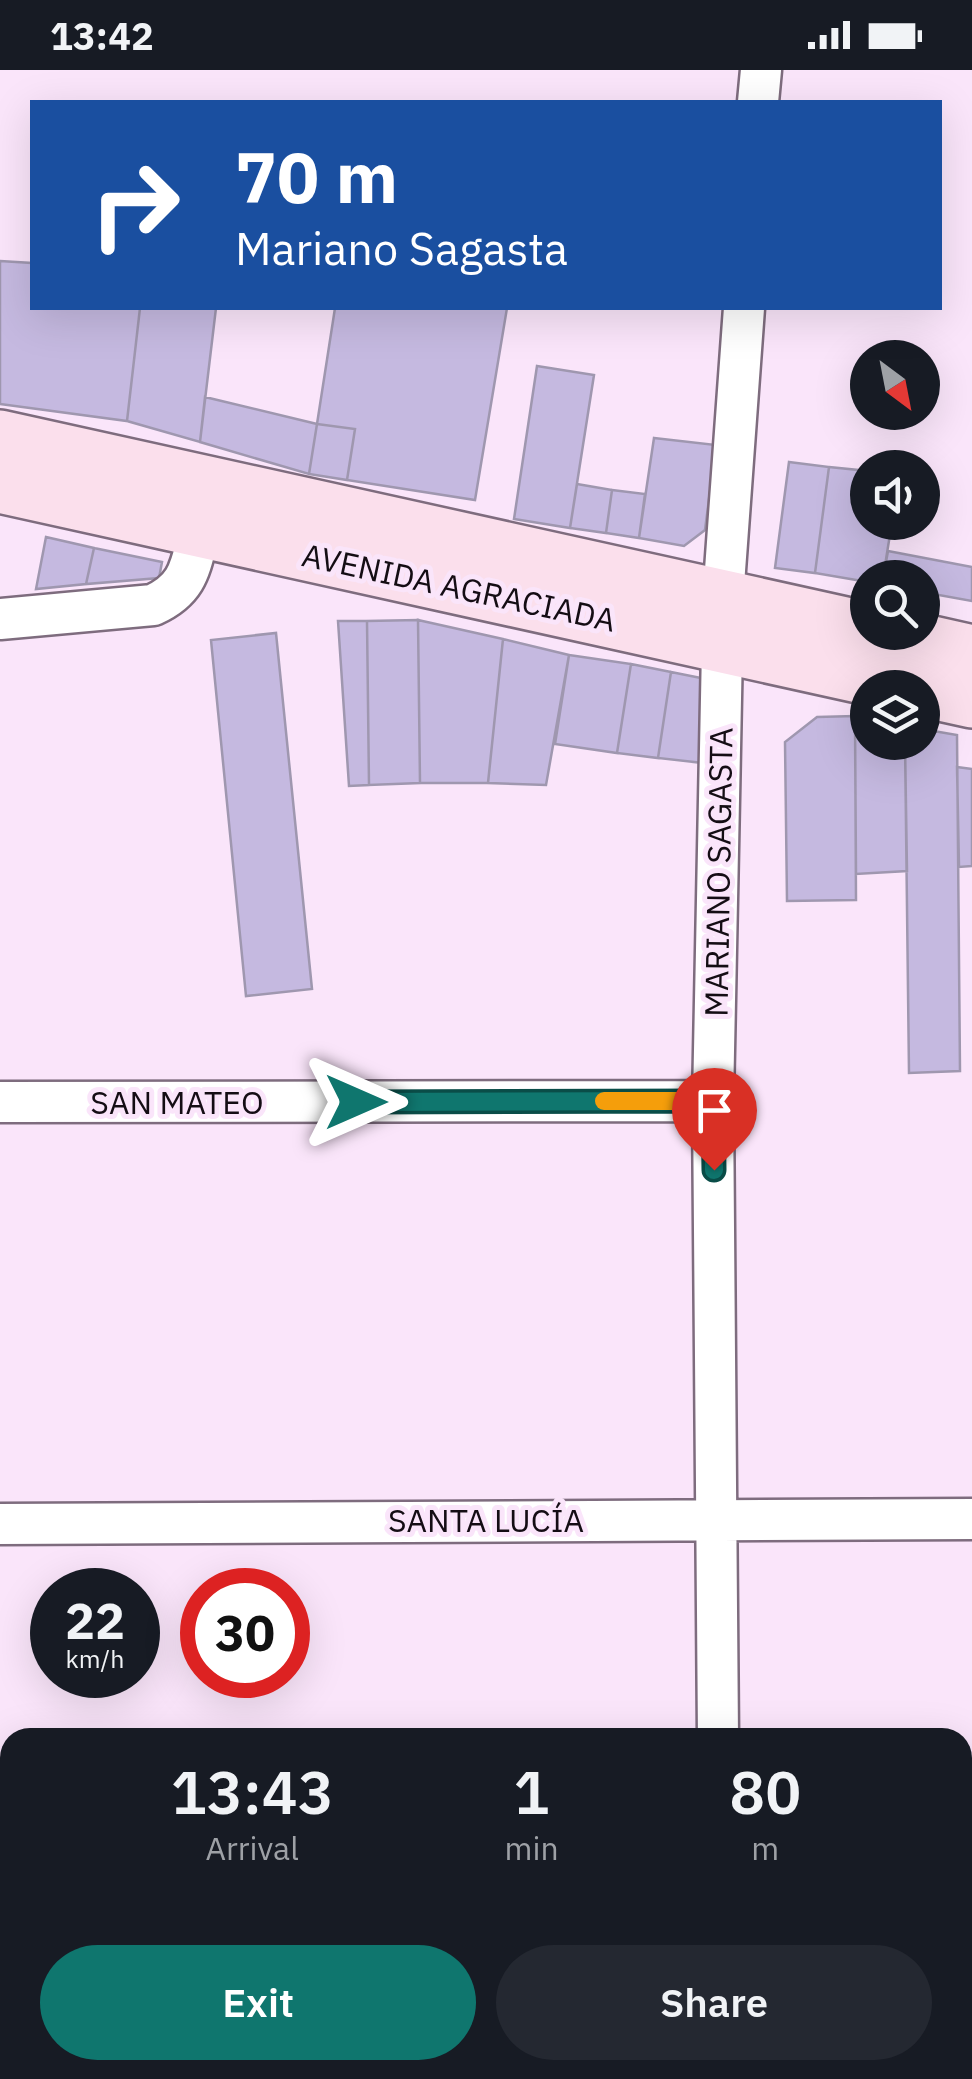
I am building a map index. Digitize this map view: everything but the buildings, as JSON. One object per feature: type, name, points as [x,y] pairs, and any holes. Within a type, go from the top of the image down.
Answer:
[{"type":"main road","name":"AVENIDA AGRACIADA","points":[[0,438],[723,621],[867,670]]},
{"type":"main road","name":"AVENIDA AGRACIADA","points":[[0,485],[200,530],[723,621],[850,629]]},
{"type":"main road","points":[[940,646],[972,653]]},
{"type":"main road","name":"AVENIDA AGRACIADA","points":[[940,693],[972,700]]},
{"type":"street","points":[[758,100],[761,70]]},
{"type":"street","name":"MARIANO SAGASTA","points":[[718,1728],[713,1101],[723,621],[744,310]]},
{"type":"street","points":[[0,619],[153,605],[170,598],[182,586],[200,530]]},
{"type":"street","name":"SAN MATEO","points":[[0,1102],[713,1101]]},
{"type":"street","name":"SANTA LUCÍA","points":[[0,1524],[972,1519]]},
{"type":"slow traffic","points":[[604,1101],[689,1101]]},
{"type":"route","points":[[356,1102],[713,1101],[714,1170]]}]
